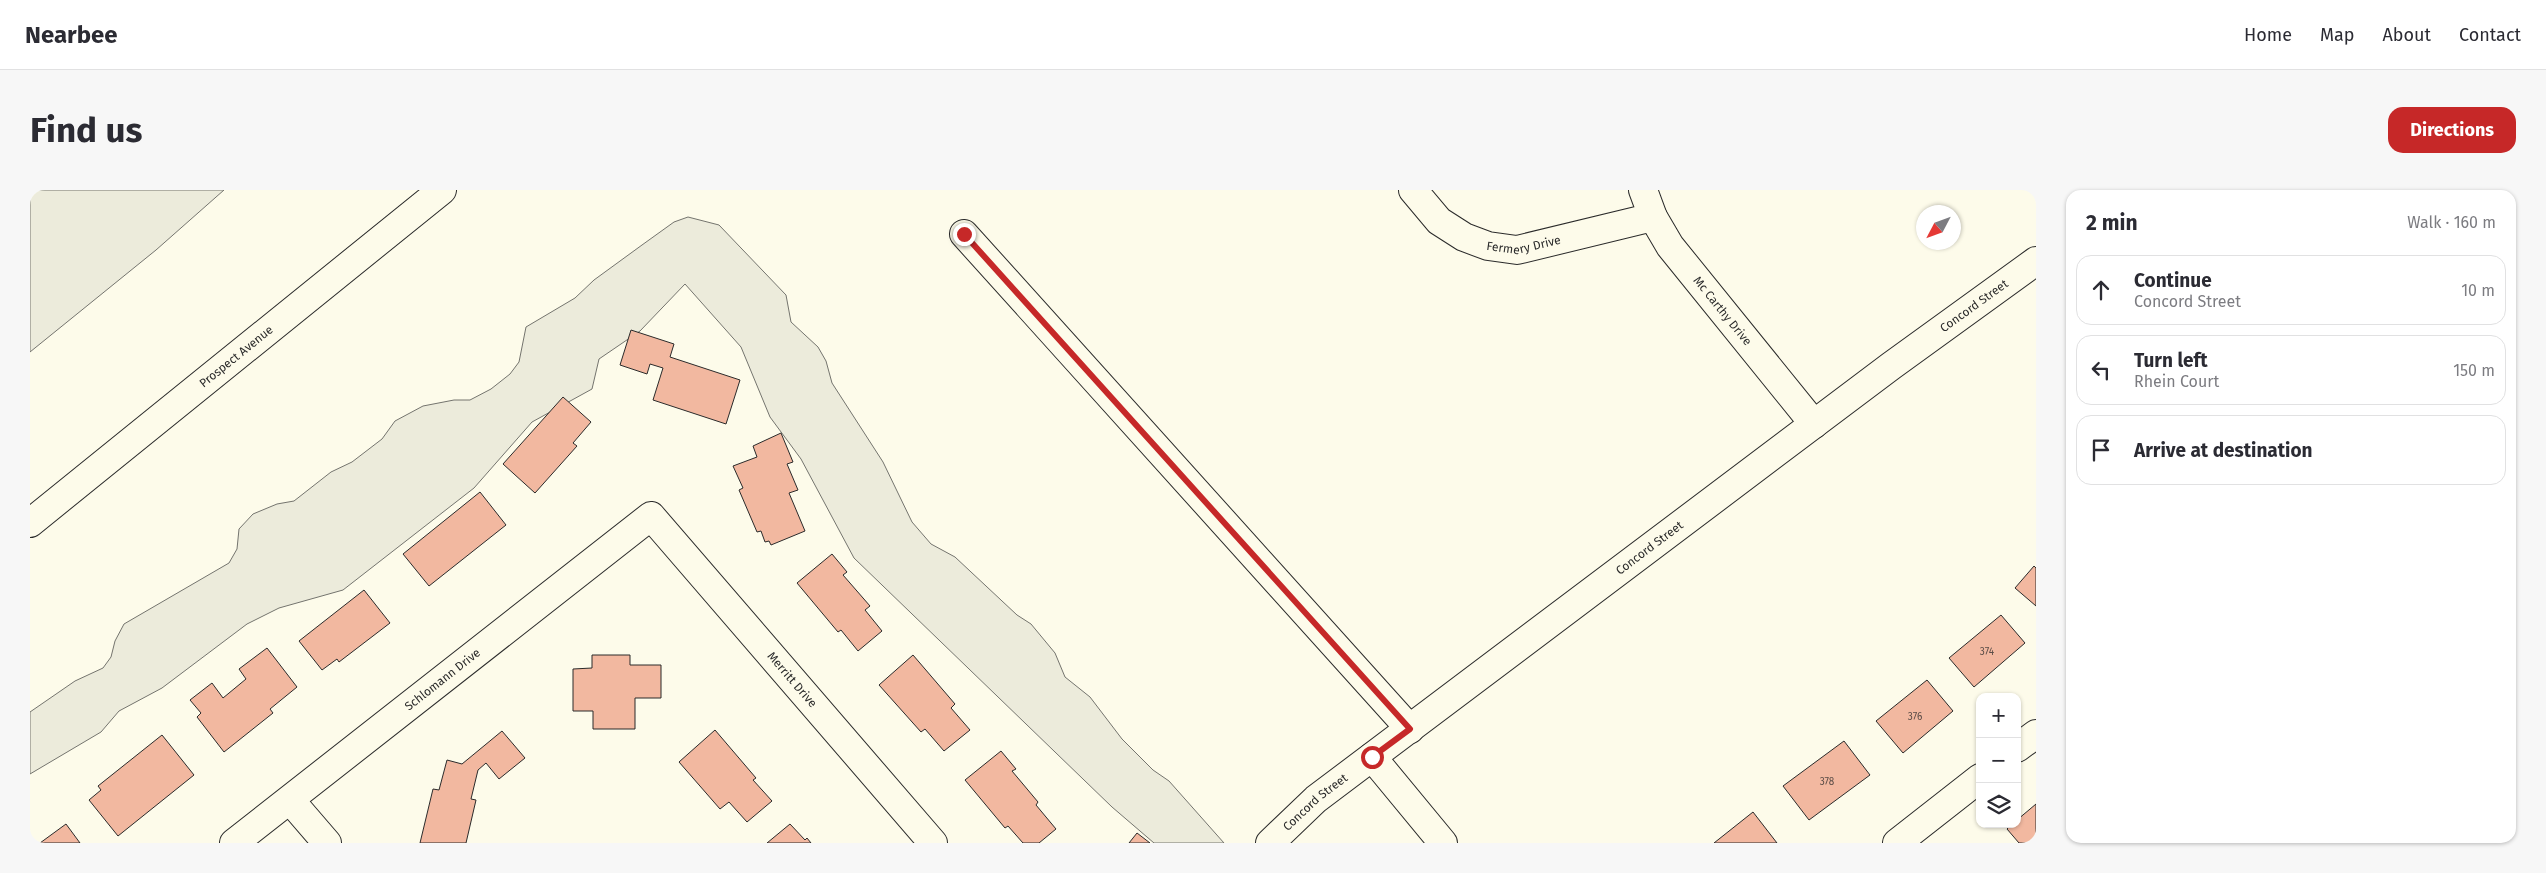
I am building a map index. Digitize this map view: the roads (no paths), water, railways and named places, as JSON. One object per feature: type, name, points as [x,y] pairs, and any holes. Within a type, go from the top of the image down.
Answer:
[{"type":"street","name":"Prospect Avenue","points":[[30,523],[442,190]]},
{"type":"street","name":"Fermery Drive","points":[[1413,190],[1440,221],[1464,237],[1488,246],[1517,250],[1653,217]]},
{"type":"street","name":"Mc Carthy Drive","points":[[1643,190],[1653,217],[1670,246],[1814,424]]},
{"type":"street","points":[[964,234],[1410,729]]},
{"type":"street","name":"Concord Street","points":[[1270,843],[1316,799],[1814,424],[2036,261]]},
{"type":"street","name":"Schlomann Drive","points":[[234,843],[651,516]]},
{"type":"street","name":"Merritt Drive","points":[[651,516],[932,843]]},
{"type":"street","points":[[2021,745],[2036,734]]},
{"type":"street","points":[[1372,757],[1442,843]]},
{"type":"street","points":[[1897,843],[1976,781]]},
{"type":"street","points":[[290,800],[327,843]]}]
